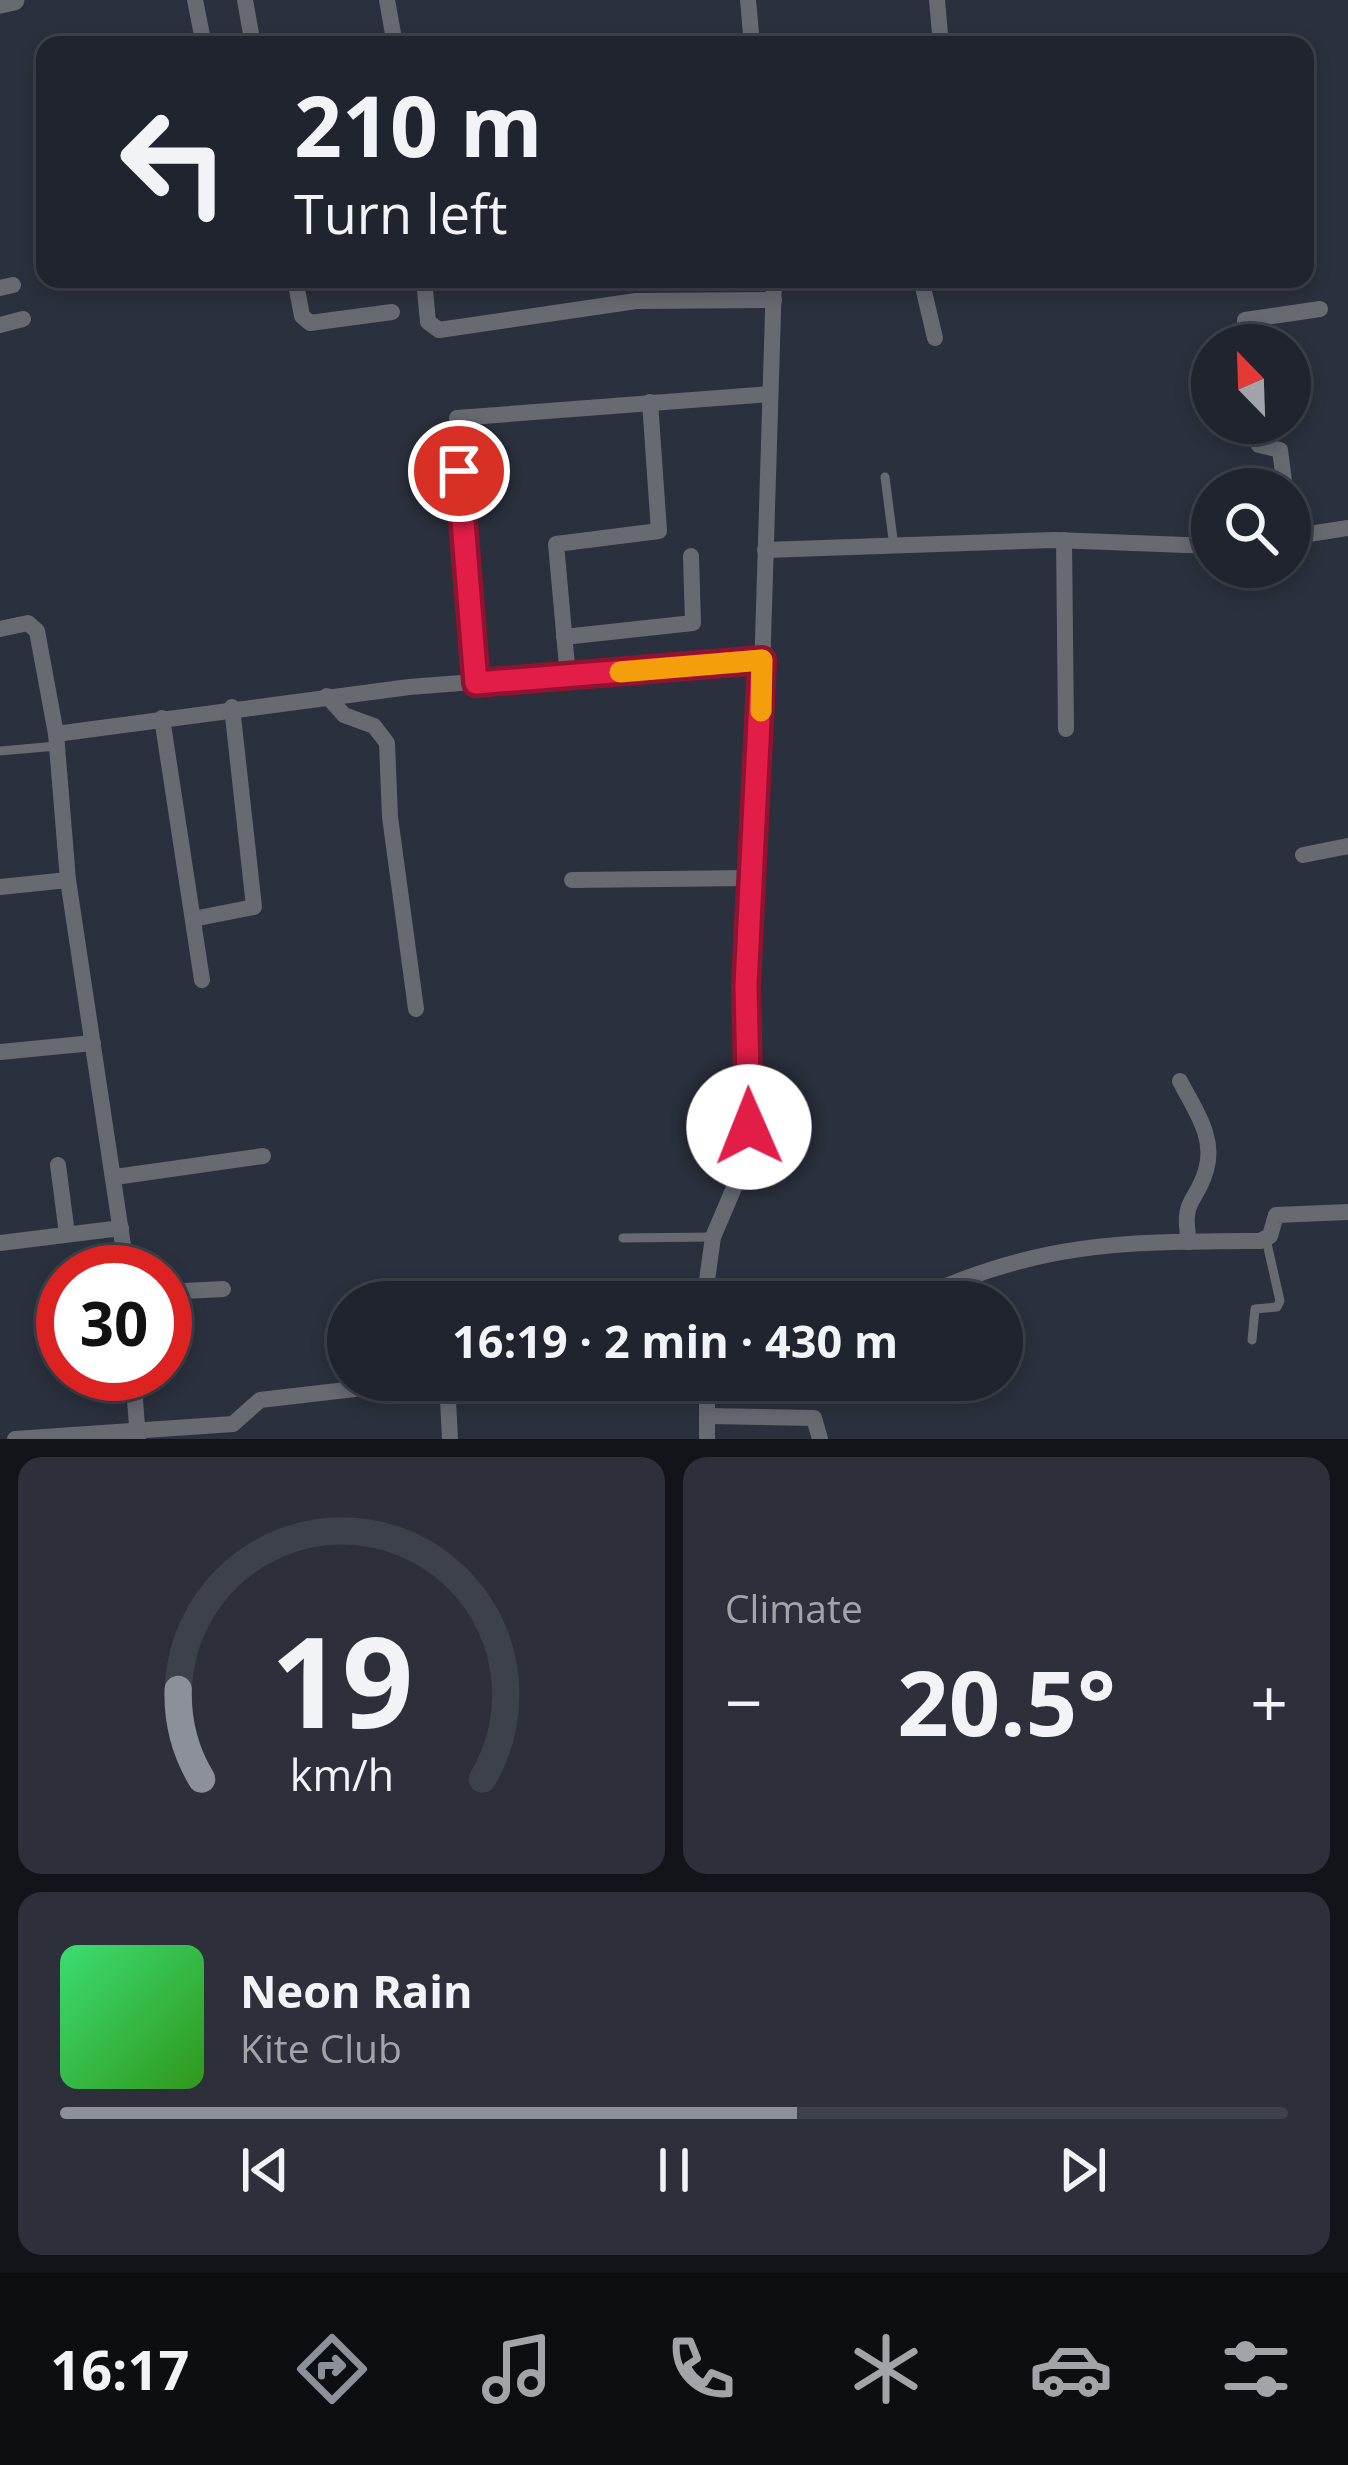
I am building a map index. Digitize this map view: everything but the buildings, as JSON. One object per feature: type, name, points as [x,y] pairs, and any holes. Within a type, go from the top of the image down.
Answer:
[{"type":"street","points":[[0,3],[14,0]]},
{"type":"street","points":[[195,0],[202,36]]},
{"type":"street","points":[[245,0],[252,36]]},
{"type":"street","points":[[387,0],[393,36]]},
{"type":"street","points":[[748,0],[751,36]]},
{"type":"street","points":[[938,0],[940,36]]},
{"type":"street","points":[[297,288],[304,321],[392,312]]},
{"type":"street","points":[[425,288],[428,322],[439,329],[649,301],[773,300]]},
{"type":"street","points":[[649,288],[649,301]]},
{"type":"street","points":[[707,1281],[713,1238],[740,1176],[749,1127],[746,985],[774,288]]},
{"type":"street","points":[[923,288],[935,338]]},
{"type":"street","points":[[1245,324],[1245,320],[1320,309]]},
{"type":"street","points":[[0,325],[23,320]]},
{"type":"street","points":[[476,683],[457,418],[770,394]]},
{"type":"street","points":[[568,677],[559,541],[659,531],[650,402]]},
{"type":"street","points":[[1259,444],[1280,450],[1282,468]]},
{"type":"street","points":[[1311,534],[1348,528]]},
{"type":"street","points":[[765,550],[1064,540],[1191,544]]},
{"type":"street","points":[[1064,540],[1066,729]]},
{"type":"street","points":[[564,637],[692,623],[691,556]]},
{"type":"street","points":[[0,629],[28,622],[37,631],[57,740],[68,880],[124,1245]]},
{"type":"street","points":[[57,740],[162,718],[327,696],[762,660]]},
{"type":"street","points":[[327,696],[344,715],[374,726],[388,743],[390,817],[416,1009]]},
{"type":"street","points":[[193,919],[254,907],[232,707]]},
{"type":"street","points":[[162,718],[202,980]]},
{"type":"street","points":[[1303,855],[1348,846]]},
{"type":"street","points":[[572,880],[752,878]]},
{"type":"street","points":[[0,886],[68,880]]},
{"type":"street","points":[[0,1052],[93,1043]]},
{"type":"street","points":[[1180,1081],[1207,1135],[1207,1168],[1186,1208],[1189,1242]]},
{"type":"street","points":[[115,1177],[262,1156]]},
{"type":"street","points":[[58,1165],[67,1234]]},
{"type":"street","points":[[961,1281],[1017,1258],[1110,1244],[1266,1240],[1276,1214],[1348,1211]]},
{"type":"street","points":[[0,1243],[122,1228]]},
{"type":"street","points":[[192,1291],[223,1289]]},
{"type":"street","points":[[15,1439],[233,1424],[260,1400],[327,1392]]},
{"type":"street","points":[[135,1401],[138,1433]]},
{"type":"street","points":[[448,1401],[450,1439]]},
{"type":"street","points":[[707,1439],[708,1401]]},
{"type":"street","points":[[708,1416],[814,1418],[820,1439]]},
{"type":"lane","points":[[885,477],[894,547]]},
{"type":"lane","points":[[0,751],[57,740]]},
{"type":"lane","points":[[623,1238],[713,1238]]},
{"type":"lane","points":[[1252,1340],[1252,1312],[1277,1307],[1280,1300],[1266,1240]]},
{"type":"slow traffic","points":[[620,672],[762,660],[761,711]]},
{"type":"route","points":[[459,471],[476,683],[762,660],[746,985],[749,1127]]}]
